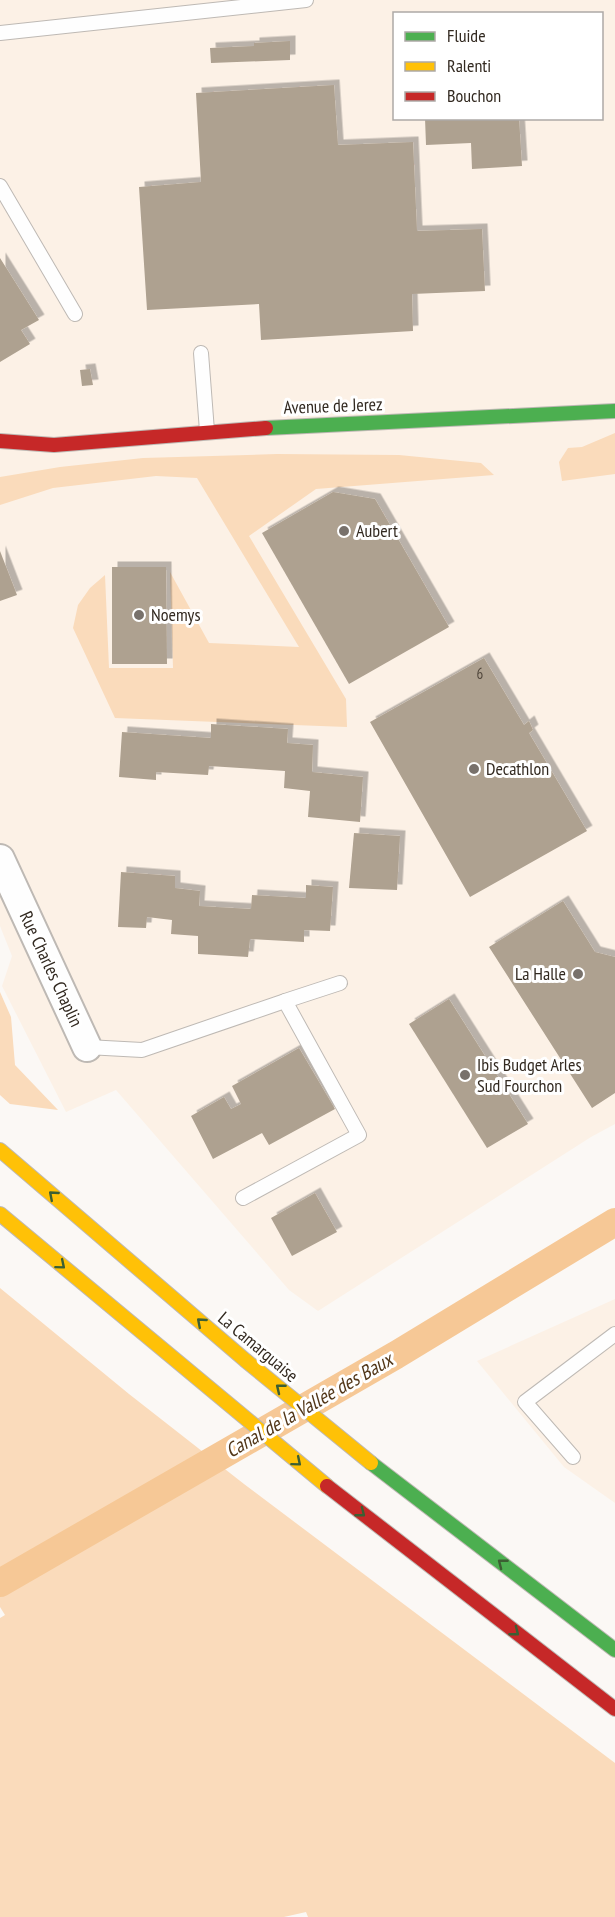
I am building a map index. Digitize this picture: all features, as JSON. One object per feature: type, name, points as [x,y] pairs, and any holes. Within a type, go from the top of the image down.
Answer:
[{"type":"main road","name":"Avenue de Jerez","points":[[11,456],[54,445],[207,431],[615,411]]},
{"type":"main road","name":"Avenue de Jerez","points":[[0,441],[54,445]]},
{"type":"main road","name":"La Camarguaise","points":[[0,1150],[245,1360],[357,1452],[615,1650]]},
{"type":"main road","points":[[0,1214],[315,1477],[615,1709]]},
{"type":"street","name":"Rue Charles Chaplin","points":[[0,859],[87,1047]]},
{"type":"lane","points":[[0,33],[306,0]]},
{"type":"lane","points":[[0,186],[75,314]]},
{"type":"lane","points":[[201,353],[202,392],[207,431]]},
{"type":"lane","points":[[87,1047],[142,1050],[340,983]]},
{"type":"lane","points":[[243,1198],[359,1135],[285,1001]]},
{"type":"lane","points":[[573,1457],[525,1402],[615,1334]]},
{"type":"shaded area","points":[[0,0],[615,0],[615,1124],[318,1311],[289,1290],[116,1090],[66,1112],[2,986],[12,956],[0,926]]},
{"type":"shaded area","points":[[615,433],[615,474],[562,481],[559,462],[568,448],[582,447]]},
{"type":"shaded area","points":[[277,454],[399,455],[481,463],[494,475],[316,489],[249,536],[346,699],[347,727],[115,718],[73,628],[78,605],[90,588],[105,575],[109,668],[173,668],[170,572],[209,643],[299,647],[197,478],[156,476],[53,488],[0,505],[0,477],[60,467],[143,458]]},
{"type":"shaded area","points":[[0,992],[11,1017],[15,1065],[58,1110],[10,1104],[0,1095]]},
{"type":"shaded area","points":[[0,1288],[129,1394],[244,1484],[615,1763],[615,1917],[308,1917],[306,1912],[284,1917],[0,1917],[0,1618],[5,1615],[0,1607]]},
{"type":"shaded area","points":[[615,1299],[615,1503],[564,1467],[477,1361]]},
{"type":"building","points":[[290,41],[290,60],[211,63],[210,48],[254,46],[254,43]]},
{"type":"building","points":[[334,85],[338,145],[413,142],[417,231],[482,229],[485,291],[412,294],[413,331],[261,340],[259,304],[147,310],[139,187],[201,182],[196,93]]},
{"type":"building","points":[[425,120],[519,120],[522,166],[472,169],[471,143],[426,145]]},
{"type":"building","points":[[0,258],[39,320],[21,330],[30,344],[0,362]]},
{"type":"building","points":[[90,369],[93,385],[82,386],[80,370]]},
{"type":"building","points":[[333,492],[375,499],[449,627],[349,684],[262,533]]},
{"type":"building","points":[[0,551],[17,595],[0,601]]},
{"type":"building","name":"Noemys","points":[[112,567],[166,567],[167,664],[112,664]]},
{"type":"building","name":"Decathlon","points":[[484,658],[524,725],[529,721],[533,730],[529,733],[587,831],[470,897],[370,722]]},
{"type":"building","points":[[211,724],[288,729],[287,743],[313,745],[312,772],[363,777],[360,822],[308,817],[310,791],[284,788],[285,771],[209,766],[208,775],[156,772],[156,780],[119,777],[122,732],[211,738]]},
{"type":"building","points":[[354,833],[400,836],[397,890],[349,888]]},
{"type":"building","points":[[121,872],[175,876],[175,888],[200,891],[199,906],[251,909],[252,895],[306,898],[306,885],[333,887],[330,931],[304,930],[304,942],[250,939],[248,957],[198,954],[198,936],[171,934],[172,920],[147,917],[146,928],[118,927]]},
{"type":"building","points":[[563,901],[595,952],[615,957],[615,1093],[592,1108],[489,947]]},
{"type":"building","points":[[449,999],[528,1124],[487,1148],[409,1024]]},
{"type":"building","points":[[299,1048],[335,1109],[269,1145],[262,1133],[213,1159],[191,1116],[224,1097],[231,1109],[241,1104],[232,1086]]},
{"type":"building","points":[[315,1193],[337,1232],[292,1256],[271,1218]]},
{"type":"waterway","name":"Canal de la Vallée des Baux","points":[[0,1583],[396,1355],[615,1222]]},
{"type":"traffic: fast","points":[[266,428],[615,411]]},
{"type":"traffic: fast","points":[[371,1463],[615,1650]]},
{"type":"traffic: slow","points":[[0,1150],[245,1360],[371,1463]]},
{"type":"traffic: slow","points":[[0,1214],[327,1486]]},
{"type":"traffic: jam","points":[[0,441],[54,445],[266,428]]},
{"type":"traffic: jam","points":[[327,1486],[615,1709]]},
{"type":"place","name":"Aubert","points":[[344,531]]},
{"type":"place","name":"Noemys","points":[[139,615]]},
{"type":"place","name":"Decathlon","points":[[474,769]]},
{"type":"place","name":"La Halle","points":[[578,974]]},
{"type":"place","name":"Ibis Budget Arles Sud Fourchon","points":[[465,1075]]}]
